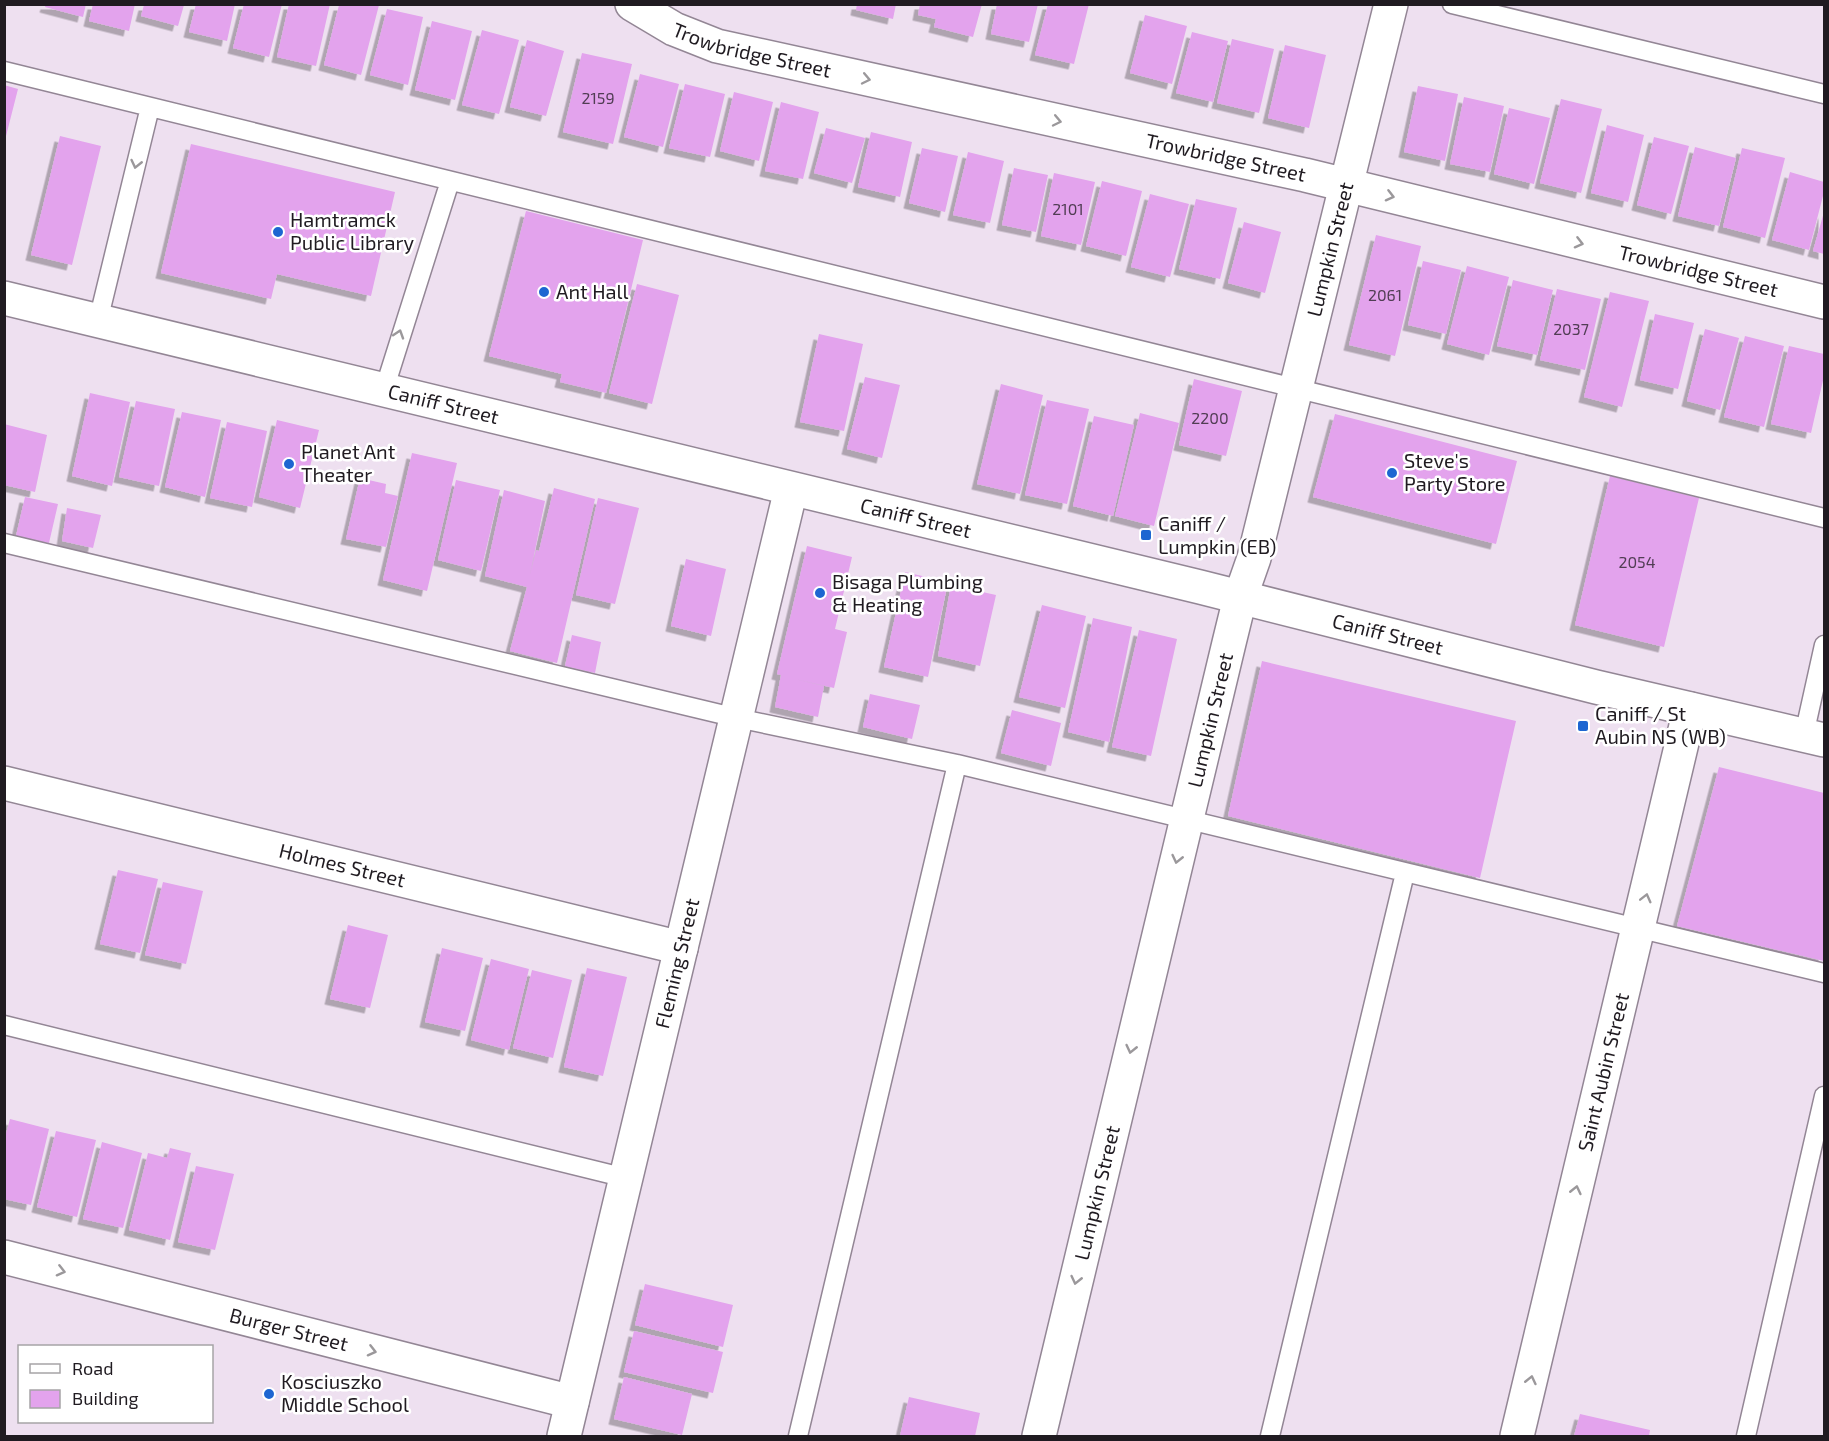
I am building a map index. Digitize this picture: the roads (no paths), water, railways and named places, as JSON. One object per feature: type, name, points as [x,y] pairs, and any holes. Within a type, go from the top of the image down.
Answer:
[{"type":"street","name":"Trowbridge Street","points":[[632,4],[674,29],[717,46],[1345,185],[1824,302]]},
{"type":"street","name":"Lumpkin Street","points":[[1039,1437],[1240,598],[1254,558],[1391,4]]},
{"type":"street","name":"Caniff Street","points":[[4,298],[1814,738]]},
{"type":"street","name":"Fleming Street","points":[[564,1437],[792,489]]},
{"type":"street","name":"Saint Aubin Street","points":[[1517,1437],[1690,709]]},
{"type":"street","name":"Holmes Street","points":[[4,783],[681,948]]},
{"type":"street","name":"Burger Street","points":[[4,1257],[572,1402]]},
{"type":"lane","points":[[1452,4],[1824,94]]},
{"type":"lane","points":[[4,71],[1824,518]]},
{"type":"lane","points":[[98,321],[150,107]]},
{"type":"lane","points":[[384,390],[394,351],[450,181]]},
{"type":"lane","points":[[4,543],[736,718],[957,764],[1824,973]]},
{"type":"lane","points":[[1814,738],[1824,645]]},
{"type":"lane","points":[[798,1437],[957,764]]},
{"type":"lane","points":[[1270,1437],[1405,873]]},
{"type":"lane","points":[[4,1025],[626,1178]]},
{"type":"lane","points":[[1746,1437],[1824,1096]]},
{"type":"place","name":"Hamtramck Public Library","points":[[278,232]]},
{"type":"place","name":"Ant Hall","points":[[544,292]]},
{"type":"place","name":"Planet Ant Theater","points":[[289,464]]},
{"type":"place","name":"Steve's Party Store","points":[[1392,473]]},
{"type":"place","name":"Caniff / Lumpkin (EB)","points":[[1146,535]]},
{"type":"place","name":"Bisaga Plumbing & Heating","points":[[820,593]]},
{"type":"place","name":"Caniff / St Aubin NS (WB)","points":[[1583,726]]},
{"type":"place","name":"Kosciuszko Middle School","points":[[269,1394]]}]
